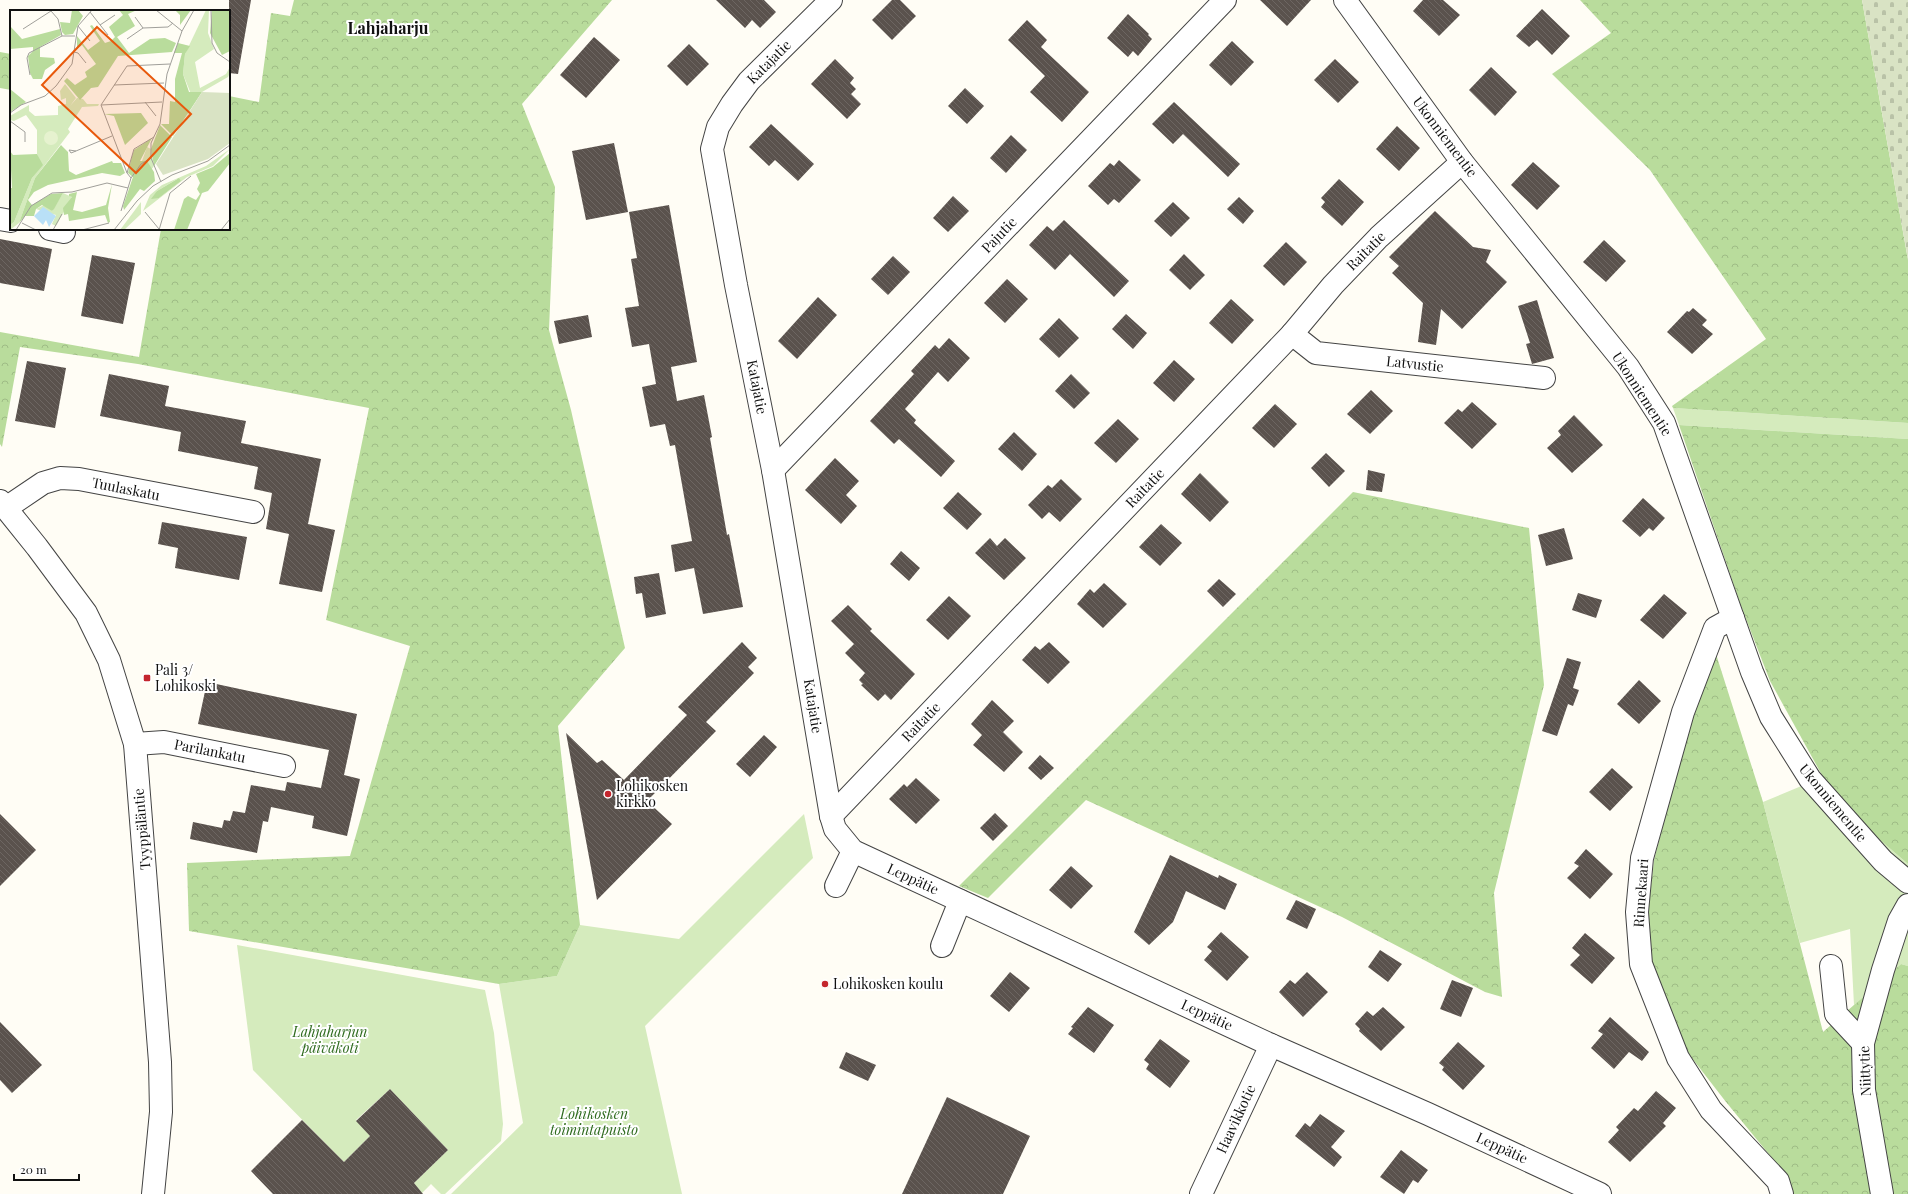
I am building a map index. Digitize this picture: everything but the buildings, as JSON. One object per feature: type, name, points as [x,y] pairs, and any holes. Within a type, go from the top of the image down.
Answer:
[{"type":"street","name":"Katajatie","points":[[831,0],[749,81],[732,104],[718,127],[712,149],[736,285],[773,470],[831,816]]},
{"type":"street","name":"Pajutie","points":[[773,470],[1225,0]]},
{"type":"street","name":"Ukonniementie","points":[[1345,0],[1462,162],[1628,367],[1664,423],[1752,672],[1770,717],[1810,779],[1883,861],[1908,882]]},
{"type":"street","name":"Raitatie","points":[[831,816],[1292,334],[1333,285],[1379,237],[1462,162]]},
{"type":"street","points":[[0,219],[10,221]]},
{"type":"street","name":"Latvustie","points":[[1292,334],[1316,353],[1544,378]]},
{"type":"street","name":"Tuulaskatu","points":[[3,505],[43,483],[60,478],[79,479],[253,512]]},
{"type":"street","name":"Tyyppäläntie","points":[[3,505],[86,613],[109,660],[135,744],[160,1062],[161,1112],[153,1194]]},
{"type":"street","name":"Rinnekaari","points":[[1733,618],[1715,628],[1683,712],[1642,858],[1637,912],[1640,964],[1678,1058],[1711,1110],[1778,1181],[1782,1194]]},
{"type":"street","name":"Parilankatu","points":[[135,744],[164,742],[284,766]]},
{"type":"street","name":"Leppätie","points":[[831,816],[836,829],[853,851],[1271,1045],[1428,1114],[1600,1194]]},
{"type":"street","points":[[836,886],[853,851]]},
{"type":"street","points":[[942,946],[960,901]]},
{"type":"street","name":"Niittytie","points":[[1882,1194],[1864,1090],[1863,1043],[1883,970],[1899,921],[1908,905]]},
{"type":"street","points":[[1831,966],[1836,1014],[1863,1043]]},
{"type":"street","name":"Haavikkotie","points":[[1201,1194],[1271,1045]]},
{"type":"green space","points":[[294,0],[612,0],[522,104],[555,187],[549,330],[571,410],[625,648],[558,726],[580,925],[557,976],[499,984],[189,931],[187,863],[350,856],[410,646],[326,620],[369,408],[138,364],[20,347],[2,447],[0,444],[0,332],[139,357],[161,230],[230,230],[230,96],[259,102],[271,13],[290,16]]},
{"type":"green space","points":[[1580,0],[1862,0],[1908,260],[1908,423],[1673,408],[1672,406],[1766,339],[1650,170],[1552,74],[1611,33]]},
{"type":"green space","points":[[1862,0],[1908,0],[1908,260]]},
{"type":"green space","points":[[0,52],[10,54],[10,90],[0,88]]},
{"type":"green space","points":[[1673,408],[1908,423],[1908,439],[1679,425]]},
{"type":"green space","points":[[1679,425],[1908,439],[1908,864],[1865,827],[1823,777],[1770,681],[1741,606]]},
{"type":"green space","points":[[1353,492],[1529,528],[1544,685],[1494,893],[1502,997],[1485,992],[1342,917],[1086,800],[988,898],[959,886]]},
{"type":"green space","points":[[1716,654],[1763,802],[1823,1032],[1901,964],[1908,966],[1908,1194],[1793,1194],[1786,1175],[1688,1053],[1652,962],[1648,913],[1654,860],[1692,715]]},
{"type":"green space","points":[[1823,777],[1865,827],[1908,864],[1908,966],[1901,964],[1854,1005],[1850,929],[1800,943],[1763,802]]},
{"type":"green space","name":"Lohikosken toimintapuisto","points":[[804,814],[813,858],[645,1026],[682,1194],[451,1194],[523,1123],[499,984],[557,976],[580,925],[679,939]]},
{"type":"green space","name":"Lahjaharjun päiväkoti","points":[[237,945],[485,990],[494,1033],[503,1124],[501,1141],[445,1194],[441,1194],[431,1184],[422,1193],[414,1183],[448,1150],[390,1089],[356,1120],[370,1136],[344,1162],[253,1070]]},
{"type":"place","name":"Pali 3/ Lohikoski","points":[[147,678]]},
{"type":"place","name":"Lohikosken kirkko","points":[[608,794]]},
{"type":"place","name":"Lohikosken koulu","points":[[825,984]]},
{"type":"district","name":"Lahjaharju","points":[[388,28]]}]
